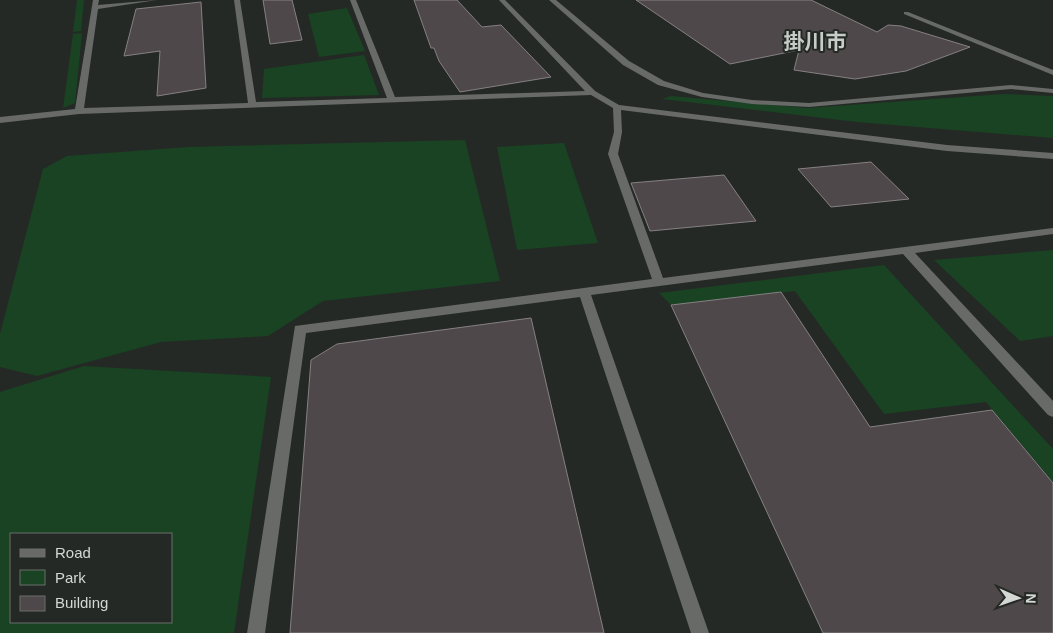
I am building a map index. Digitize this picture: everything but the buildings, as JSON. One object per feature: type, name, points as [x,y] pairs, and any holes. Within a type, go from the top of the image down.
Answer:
[{"type":"street","points":[[79,111],[95,4],[154,0]]},
{"type":"street","points":[[238,0],[252,104]]},
{"type":"street","points":[[353,0],[392,99]]},
{"type":"street","points":[[502,0],[592,93],[618,107],[947,148],[1053,156]]},
{"type":"street","points":[[552,0],[626,63],[662,83],[702,95],[752,102],[809,104],[1010,88],[1053,91]]},
{"type":"street","points":[[906,13],[1053,73]]},
{"type":"street","points":[[0,120],[79,111],[592,93]]},
{"type":"street","points":[[618,107],[618,132],[612,154],[659,282]]},
{"type":"street","points":[[256,633],[300,330],[1053,231]]},
{"type":"street","points":[[906,250],[1053,411]]},
{"type":"street","points":[[584,292],[700,633]]},
{"type":"green space","points":[[77,0],[84,0],[81,31],[73,32]]},
{"type":"green space","points":[[347,8],[365,51],[319,57],[308,14]]},
{"type":"green space","points":[[82,33],[75,103],[63,108],[73,34]]},
{"type":"green space","points":[[364,55],[379,95],[262,98],[264,69]]},
{"type":"green space","points":[[1004,94],[1053,96],[1053,138],[857,122],[662,99],[671,96],[807,108]]},
{"type":"green space","points":[[465,140],[500,281],[323,301],[268,336],[161,342],[37,376],[0,367],[0,334],[43,169],[67,156],[188,147]]},
{"type":"green space","points":[[564,143],[598,243],[517,250],[497,147]]},
{"type":"green space","points":[[1053,250],[1053,336],[1020,341],[934,260]]},
{"type":"green space","points":[[884,265],[1053,449],[1053,482],[986,402],[884,414],[795,291],[671,305],[659,293]]},
{"type":"green space","points":[[84,366],[271,377],[234,633],[0,633],[0,392]]},
{"type":"district","name":"掛川市","points":[[815,42]]}]
